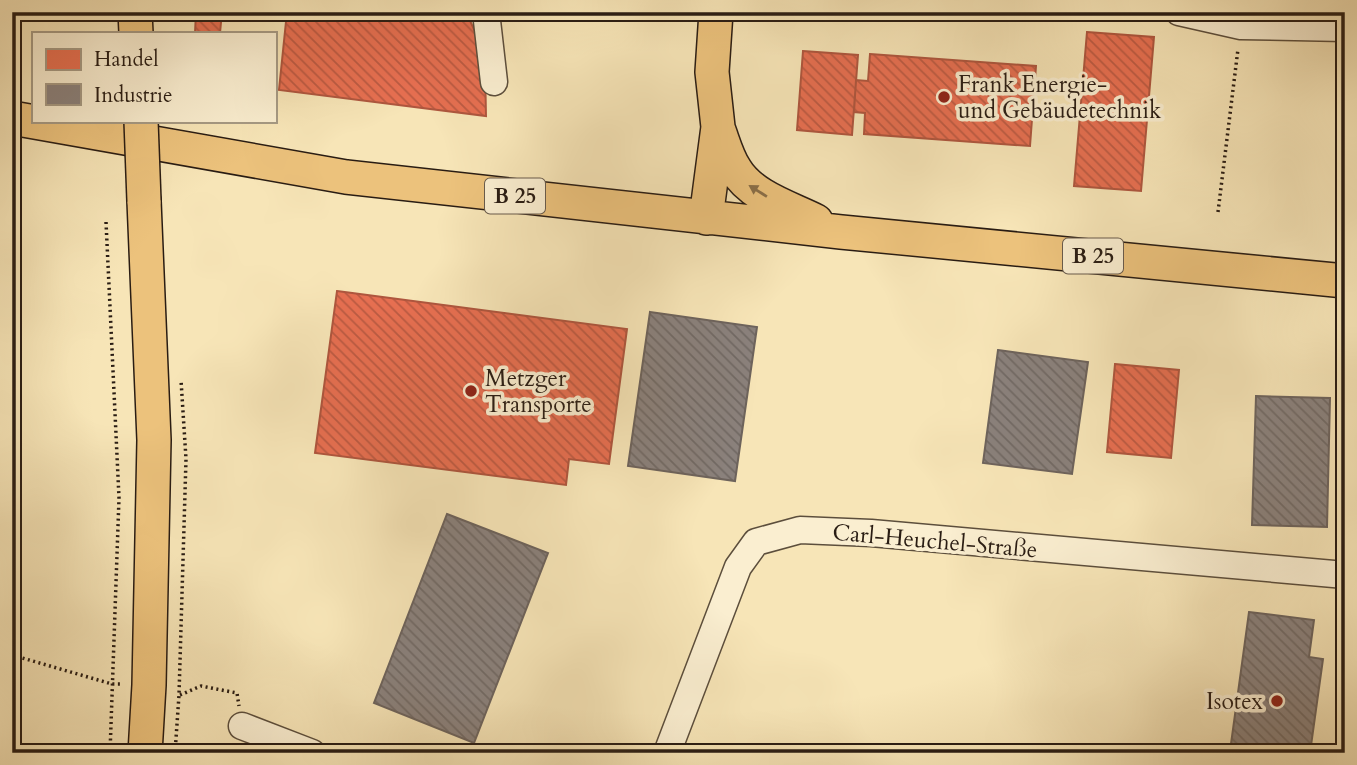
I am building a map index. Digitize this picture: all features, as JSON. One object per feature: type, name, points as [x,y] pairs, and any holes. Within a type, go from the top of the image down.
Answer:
[{"type":"main road","points":[[135,12],[136,32]]},
{"type":"main road","points":[[716,12],[712,72],[718,128],[734,167],[745,183],[761,194],[841,232]]},
{"type":"main road","points":[[694,216],[696,126],[712,72]]},
{"type":"main road","name":"B 25","points":[[12,118],[32,122]]},
{"type":"main road","name":"B 25","points":[[35,122],[346,177],[841,232],[1345,281]]},
{"type":"main road","points":[[141,122],[164,690],[145,753]]},
{"type":"main road","points":[[694,216],[718,128]]},
{"type":"street","points":[[486,12],[494,82]]},
{"type":"street","points":[[1179,12],[1345,28]]},
{"type":"street","name":"Carl-Heuchel-Straße","points":[[667,753],[738,567],[756,542],[800,530],[871,533],[1345,575]]},
{"type":"street","points":[[242,726],[312,753]]},
{"type":"path","points":[[1217,212],[1242,19]]},
{"type":"path","points":[[106,222],[119,498],[110,753]]},
{"type":"path","points":[[12,655],[112,684],[164,690],[201,686],[237,693],[242,726]]},
{"type":"building: Handel","points":[[196,12],[222,12],[220,32],[195,32]]},
{"type":"building: Handel","points":[[287,12],[466,12],[478,38],[485,66],[486,116],[279,90]]},
{"type":"building: Handel","points":[[872,12],[956,12],[955,20]]},
{"type":"building: Handel","points":[[1087,32],[1154,37],[1141,191],[1074,186]]},
{"type":"building: Handel","points":[[803,51],[858,55],[852,135],[797,130]]},
{"type":"building: Handel","name":"Frank Energie- und Gebäudetechnik","points":[[870,54],[1036,66],[1030,146],[864,134],[865,113],[854,112],[856,80],[868,81]]},
{"type":"building: Handel","name":"Metzger Transporte","points":[[337,291],[627,329],[609,464],[569,459],[566,485],[315,453]]},
{"type":"building: Handel","points":[[1115,364],[1179,370],[1171,458],[1107,452]]},
{"type":"building: Industrie","points":[[650,312],[757,327],[735,481],[628,466]]},
{"type":"building: Industrie","points":[[998,350],[1088,362],[1072,474],[983,463]]},
{"type":"building: Industrie","points":[[1256,396],[1330,398],[1327,527],[1252,525]]},
{"type":"building: Industrie","points":[[447,514],[548,553],[474,743],[374,703]]},
{"type":"building: Industrie","name":"Isotex","points":[[1249,612],[1314,620],[1309,657],[1323,659],[1310,753],[1231,744]]},
{"type":"place","name":"Frank Energie- und Gebäudetechnik","points":[[944,97]]},
{"type":"place","name":"Metzger Transporte","points":[[471,391]]},
{"type":"place","name":"Isotex","points":[[1277,701]]}]
